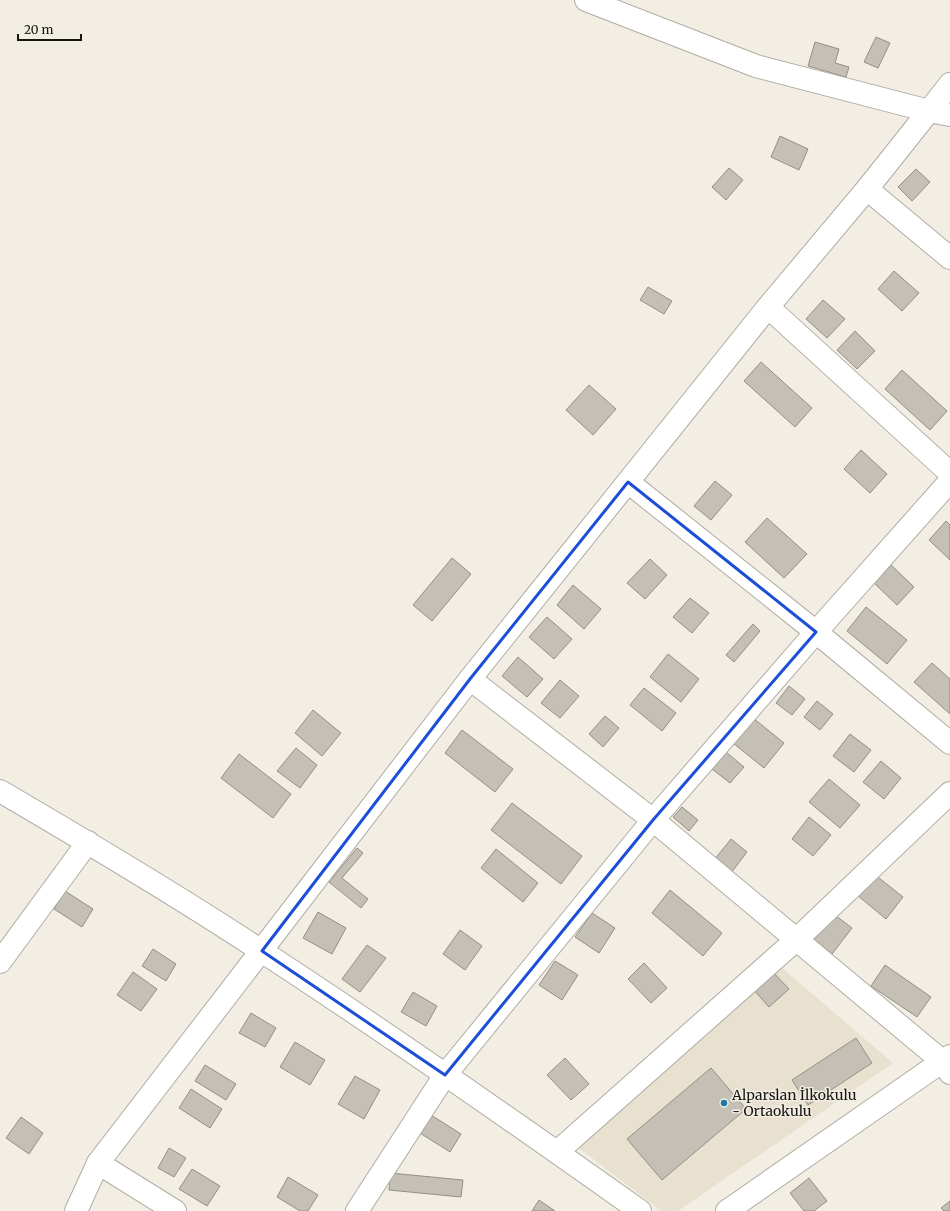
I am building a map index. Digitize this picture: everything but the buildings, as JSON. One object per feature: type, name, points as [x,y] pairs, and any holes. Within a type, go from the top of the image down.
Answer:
[{"type":"street","points":[[586,0],[756,66],[929,111],[950,115]]},
{"type":"street","points":[[76,1211],[98,1163],[470,679],[768,306],[867,189],[950,84]]},
{"type":"street","points":[[867,189],[950,258]]},
{"type":"street","points":[[768,306],[950,473]]},
{"type":"street","points":[[357,1211],[445,1075],[653,820],[816,632],[950,481]]},
{"type":"street","points":[[628,482],[816,632],[950,742]]},
{"type":"street","points":[[470,679],[653,820],[947,1064],[727,1211]]},
{"type":"street","points":[[0,791],[88,842],[262,951],[557,1152],[640,1211]]},
{"type":"street","points":[[557,1152],[796,940],[950,793]]},
{"type":"street","points":[[0,962],[88,842]]},
{"type":"street","points":[[98,1163],[175,1211]]},
{"type":"highlighted area","points":[[628,482],[816,632],[653,820],[445,1075],[262,951],[470,679]]},
{"type":"shaded area","name":"Alparslan İlkokulu - Ortaokulu","points":[[767,955],[893,1063],[678,1211],[661,1211],[571,1142]]},
{"type":"place","name":"Alparslan İlkokulu - Ortaokulu","points":[[724,1103]]}]
